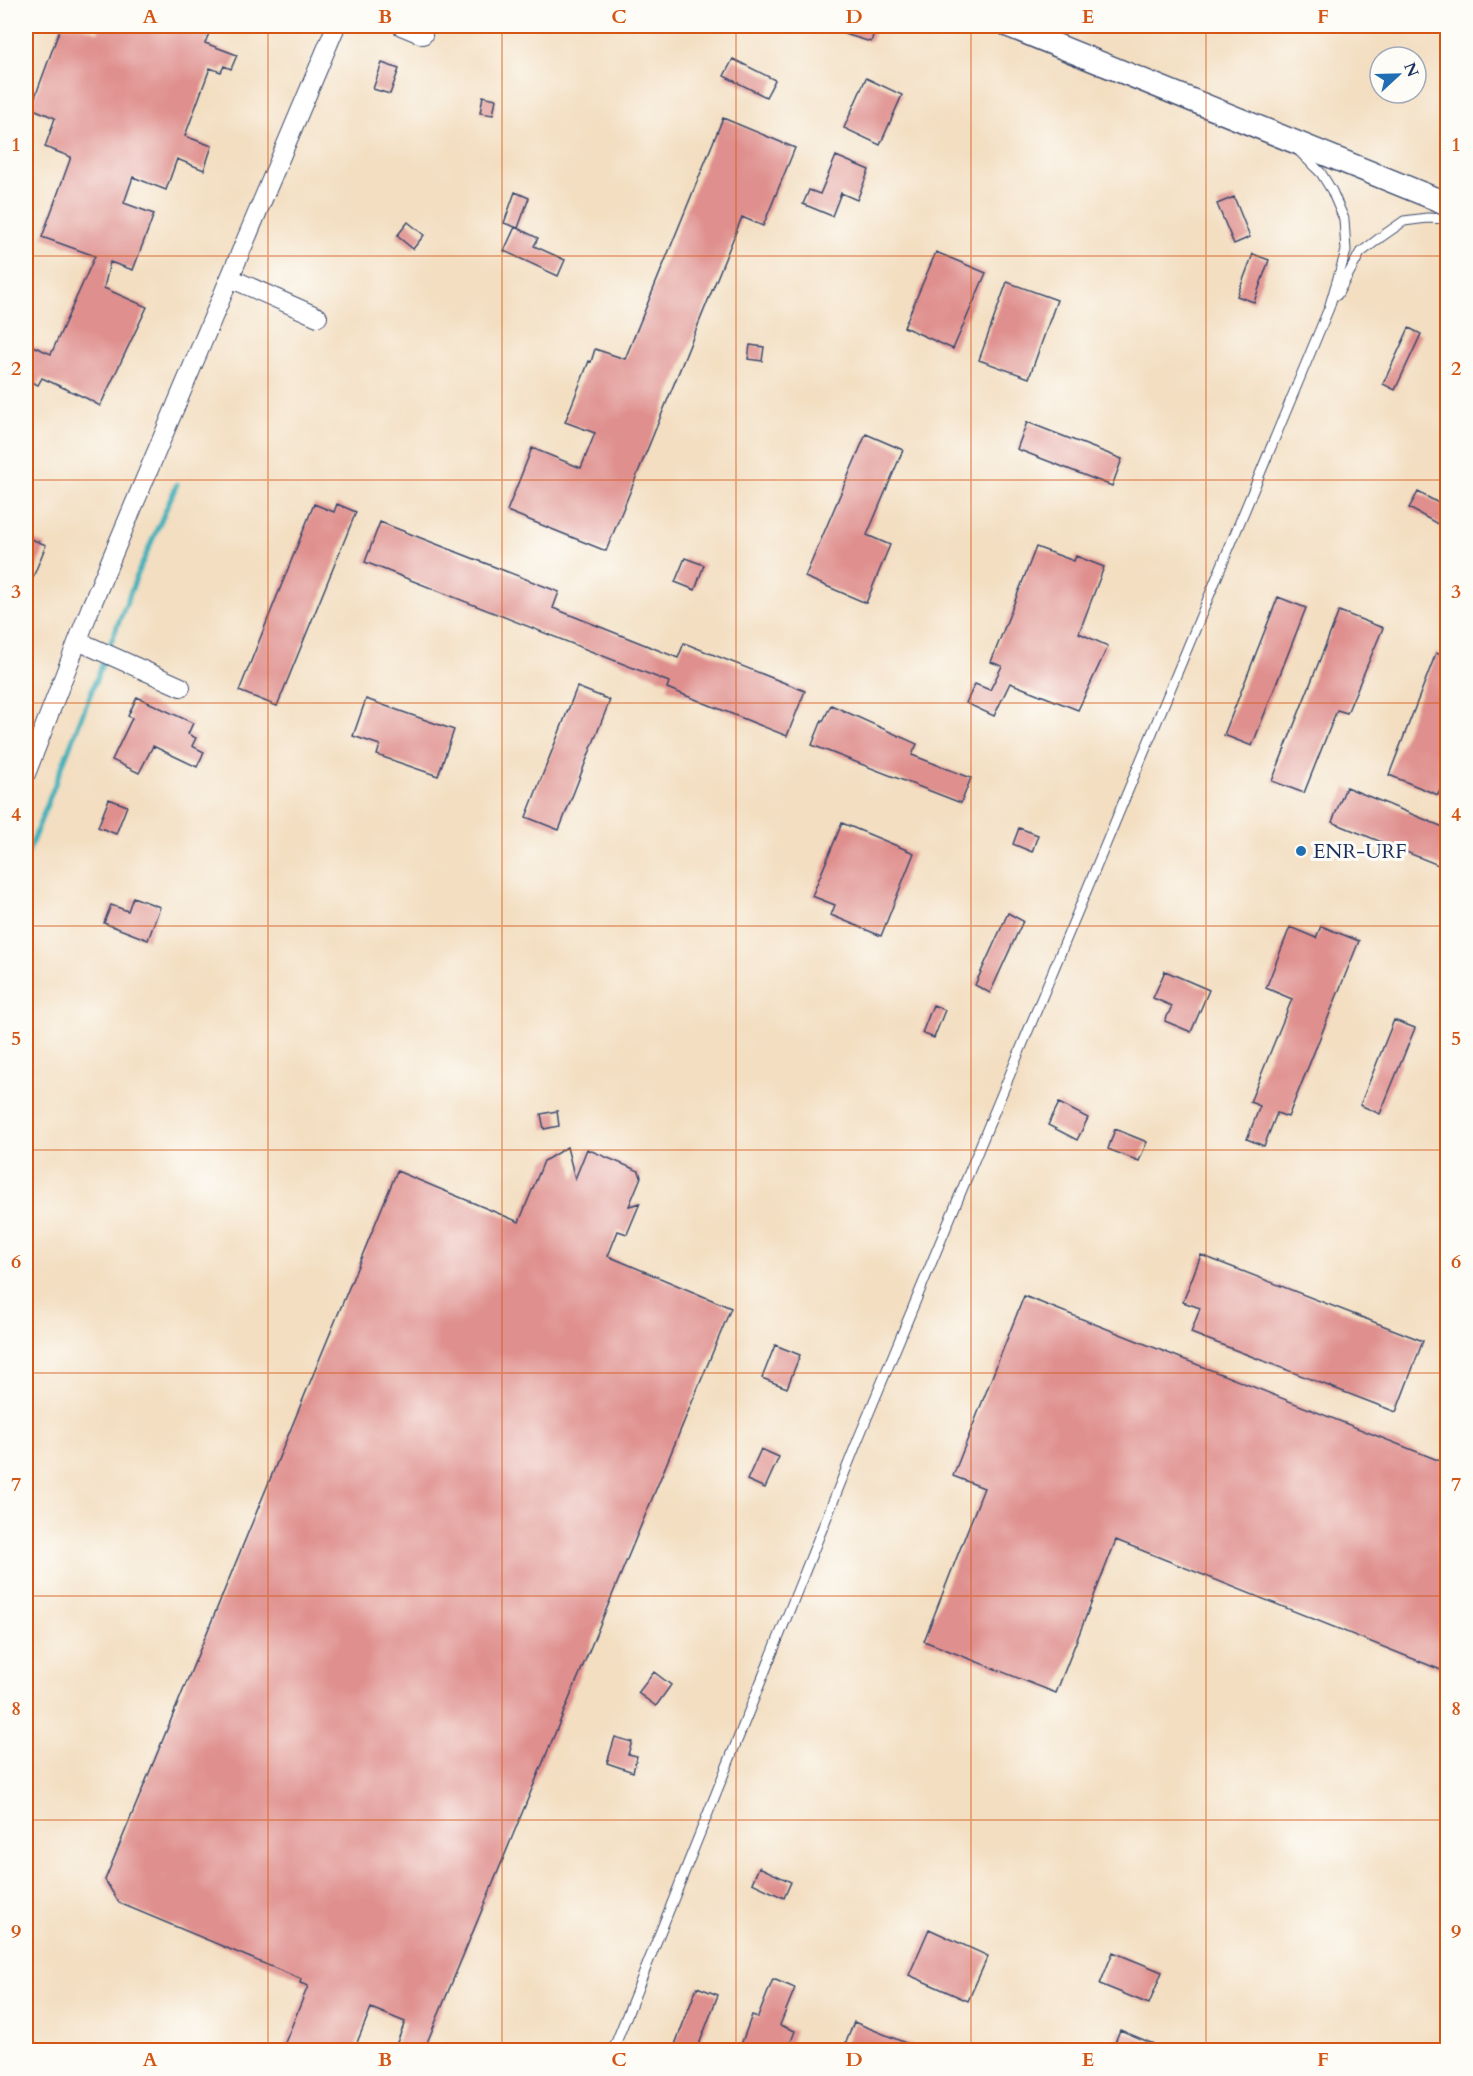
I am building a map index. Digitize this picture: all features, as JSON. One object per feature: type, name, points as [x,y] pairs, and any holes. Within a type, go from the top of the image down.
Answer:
[{"type":"street","points":[[26,774],[78,641],[336,26]]},
{"type":"street","points":[[401,26],[423,35]]},
{"type":"street","points":[[1009,26],[1448,204]]},
{"type":"street","points":[[230,278],[318,317]]},
{"type":"street","points":[[78,641],[181,687]]},
{"type":"lane","points":[[613,2050],[859,1437],[1329,308],[1346,251],[1344,219],[1321,173],[1289,141]]},
{"type":"lane","points":[[1329,308],[1360,253],[1381,237],[1404,221],[1427,218],[1448,219]]},
{"type":"building","points":[[61,26],[79,26],[98,32],[101,26],[212,26],[205,43],[237,55],[231,69],[224,66],[221,72],[210,68],[185,136],[212,146],[204,170],[177,159],[166,190],[133,177],[124,203],[154,214],[133,270],[110,262],[104,288],[147,307],[100,406],[42,378],[38,385],[26,380],[26,343],[51,354],[95,256],[42,237],[71,157],[45,147],[55,118],[31,108]]},
{"type":"building","points":[[829,26],[876,26],[871,42],[828,29]]},
{"type":"building","points":[[733,59],[775,80],[766,97],[724,76]]},
{"type":"building","points":[[382,63],[399,69],[390,94],[373,89]]},
{"type":"building","points":[[866,78],[902,95],[880,145],[844,128]]},
{"type":"building","points":[[483,96],[496,99],[493,115],[480,113]]},
{"type":"building","points":[[723,118],[795,148],[763,226],[742,217],[606,551],[507,511],[532,448],[581,468],[595,433],[565,422],[589,361],[591,362],[595,349],[625,359]]},
{"type":"building","points":[[836,156],[869,170],[857,200],[841,193],[832,216],[803,204],[809,190],[820,194]]},
{"type":"building","points":[[515,192],[529,198],[518,228],[504,223]]},
{"type":"building","points":[[1234,197],[1250,237],[1234,244],[1217,204]]},
{"type":"building","points":[[408,222],[424,235],[413,249],[397,236]]},
{"type":"building","points":[[515,227],[538,238],[534,246],[565,260],[558,276],[504,251]]},
{"type":"building","points":[[936,252],[986,273],[953,349],[904,327]]},
{"type":"building","points":[[1253,254],[1269,260],[1254,302],[1237,296]]},
{"type":"building","points":[[1007,282],[1057,300],[1029,378],[979,360]]},
{"type":"building","points":[[1409,328],[1421,334],[1395,390],[1383,384]]},
{"type":"building","points":[[750,345],[764,347],[762,361],[748,359]]},
{"type":"building","points":[[1027,422],[1122,459],[1112,486],[1017,449]]},
{"type":"building","points":[[866,434],[903,450],[867,535],[890,545],[866,603],[805,577]]},
{"type":"building","points":[[1418,492],[1448,508],[1448,518],[1443,527],[1409,508]]},
{"type":"building","points":[[314,504],[334,512],[337,504],[356,512],[277,706],[239,691]]},
{"type":"building","points":[[380,522],[559,592],[553,608],[678,658],[684,643],[805,691],[787,736],[667,688],[669,682],[365,562]]},
{"type":"building","points":[[26,537],[46,545],[26,595]]},
{"type":"building","points":[[1036,547],[1074,561],[1076,556],[1104,567],[1079,633],[1108,646],[1078,710],[1010,683],[994,716],[966,703],[975,684],[990,690],[1002,666],[991,662]]},
{"type":"building","points":[[685,558],[704,565],[695,590],[675,582]]},
{"type":"building","points":[[1278,597],[1306,608],[1252,746],[1224,735]]},
{"type":"building","points":[[1339,611],[1383,628],[1347,713],[1337,710],[1304,793],[1272,781]]},
{"type":"building","points":[[1436,653],[1448,657],[1448,771],[1438,795],[1389,775]]},
{"type":"building","points":[[577,687],[610,700],[559,830],[526,817]]},
{"type":"building","points":[[137,697],[193,723],[188,734],[196,738],[192,746],[204,752],[197,767],[153,746],[139,773],[112,760],[132,718],[128,716]]},
{"type":"building","points":[[366,699],[454,730],[438,776],[377,755],[380,745],[353,736]]},
{"type":"building","points":[[831,705],[917,744],[912,755],[971,778],[961,803],[812,745]]},
{"type":"building","points":[[1346,787],[1448,829],[1448,869],[1332,822]]},
{"type":"building","points":[[109,799],[127,806],[116,834],[98,827]]},
{"type":"building","points":[[842,823],[914,853],[881,936],[831,915],[835,905],[812,896]]},
{"type":"building","points":[[1019,828],[1038,835],[1032,852],[1013,844]]},
{"type":"building","points":[[133,897],[160,907],[148,940],[104,923],[111,905],[128,911]]},
{"type":"building","points":[[1008,913],[1023,921],[990,993],[975,985]]},
{"type":"building","points":[[1321,926],[1359,941],[1288,1117],[1277,1113],[1264,1146],[1247,1139],[1260,1106],[1250,1102],[1292,999],[1266,988],[1290,927],[1316,938]]},
{"type":"building","points":[[1165,971],[1209,990],[1191,1032],[1165,1021],[1172,1006],[1153,998]]},
{"type":"building","points":[[933,1005],[945,1010],[934,1038],[922,1033]]},
{"type":"building","points":[[1394,1020],[1415,1028],[1380,1114],[1360,1105]]},
{"type":"building","points":[[1059,1103],[1088,1118],[1077,1140],[1048,1125]]},
{"type":"building","points":[[557,1111],[559,1126],[544,1129],[541,1114]]},
{"type":"building","points":[[1115,1129],[1147,1142],[1139,1161],[1108,1149]]},
{"type":"building","points":[[567,1147],[575,1179],[587,1149],[639,1171],[641,1177],[629,1206],[640,1203],[627,1234],[618,1231],[608,1256],[731,1308],[424,2050],[394,2050],[405,2022],[371,2008],[354,2050],[282,2050],[308,1986],[300,1983],[301,1979],[119,1903],[105,1880],[397,1171],[519,1222],[544,1161]]},
{"type":"building","points":[[1201,1255],[1423,1341],[1396,1412],[1191,1333],[1200,1308],[1183,1302]]},
{"type":"building","points":[[1024,1296],[1448,1464],[1448,1654],[1441,1670],[1116,1540],[1056,1693],[924,1641],[984,1488],[953,1476]]},
{"type":"building","points":[[775,1345],[800,1355],[787,1388],[762,1378]]},
{"type":"building","points":[[761,1449],[779,1457],[765,1488],[747,1480]]},
{"type":"building","points":[[654,1672],[671,1685],[656,1706],[638,1693]]},
{"type":"building","points":[[615,1737],[632,1742],[628,1754],[637,1756],[633,1772],[607,1763]]},
{"type":"building","points":[[759,1867],[791,1882],[784,1898],[752,1883]]},
{"type":"building","points":[[929,1929],[988,1956],[968,2001],[909,1975]]},
{"type":"building","points":[[1113,1952],[1162,1972],[1149,2004],[1100,1984]]},
{"type":"building","points":[[773,1979],[795,1988],[780,2025],[795,2031],[788,2050],[739,2050],[752,2015],[758,2017]]},
{"type":"building","points":[[697,1987],[718,1995],[697,2050],[673,2050]]},
{"type":"building","points":[[854,2022],[923,2050],[843,2050]]},
{"type":"building","points":[[1120,2030],[1168,2050],[1112,2050]]},
{"type":"waterway","points":[[26,858],[140,568],[177,484]]},
{"type":"place","name":"ENR-URF","points":[[1301,851]]}]
